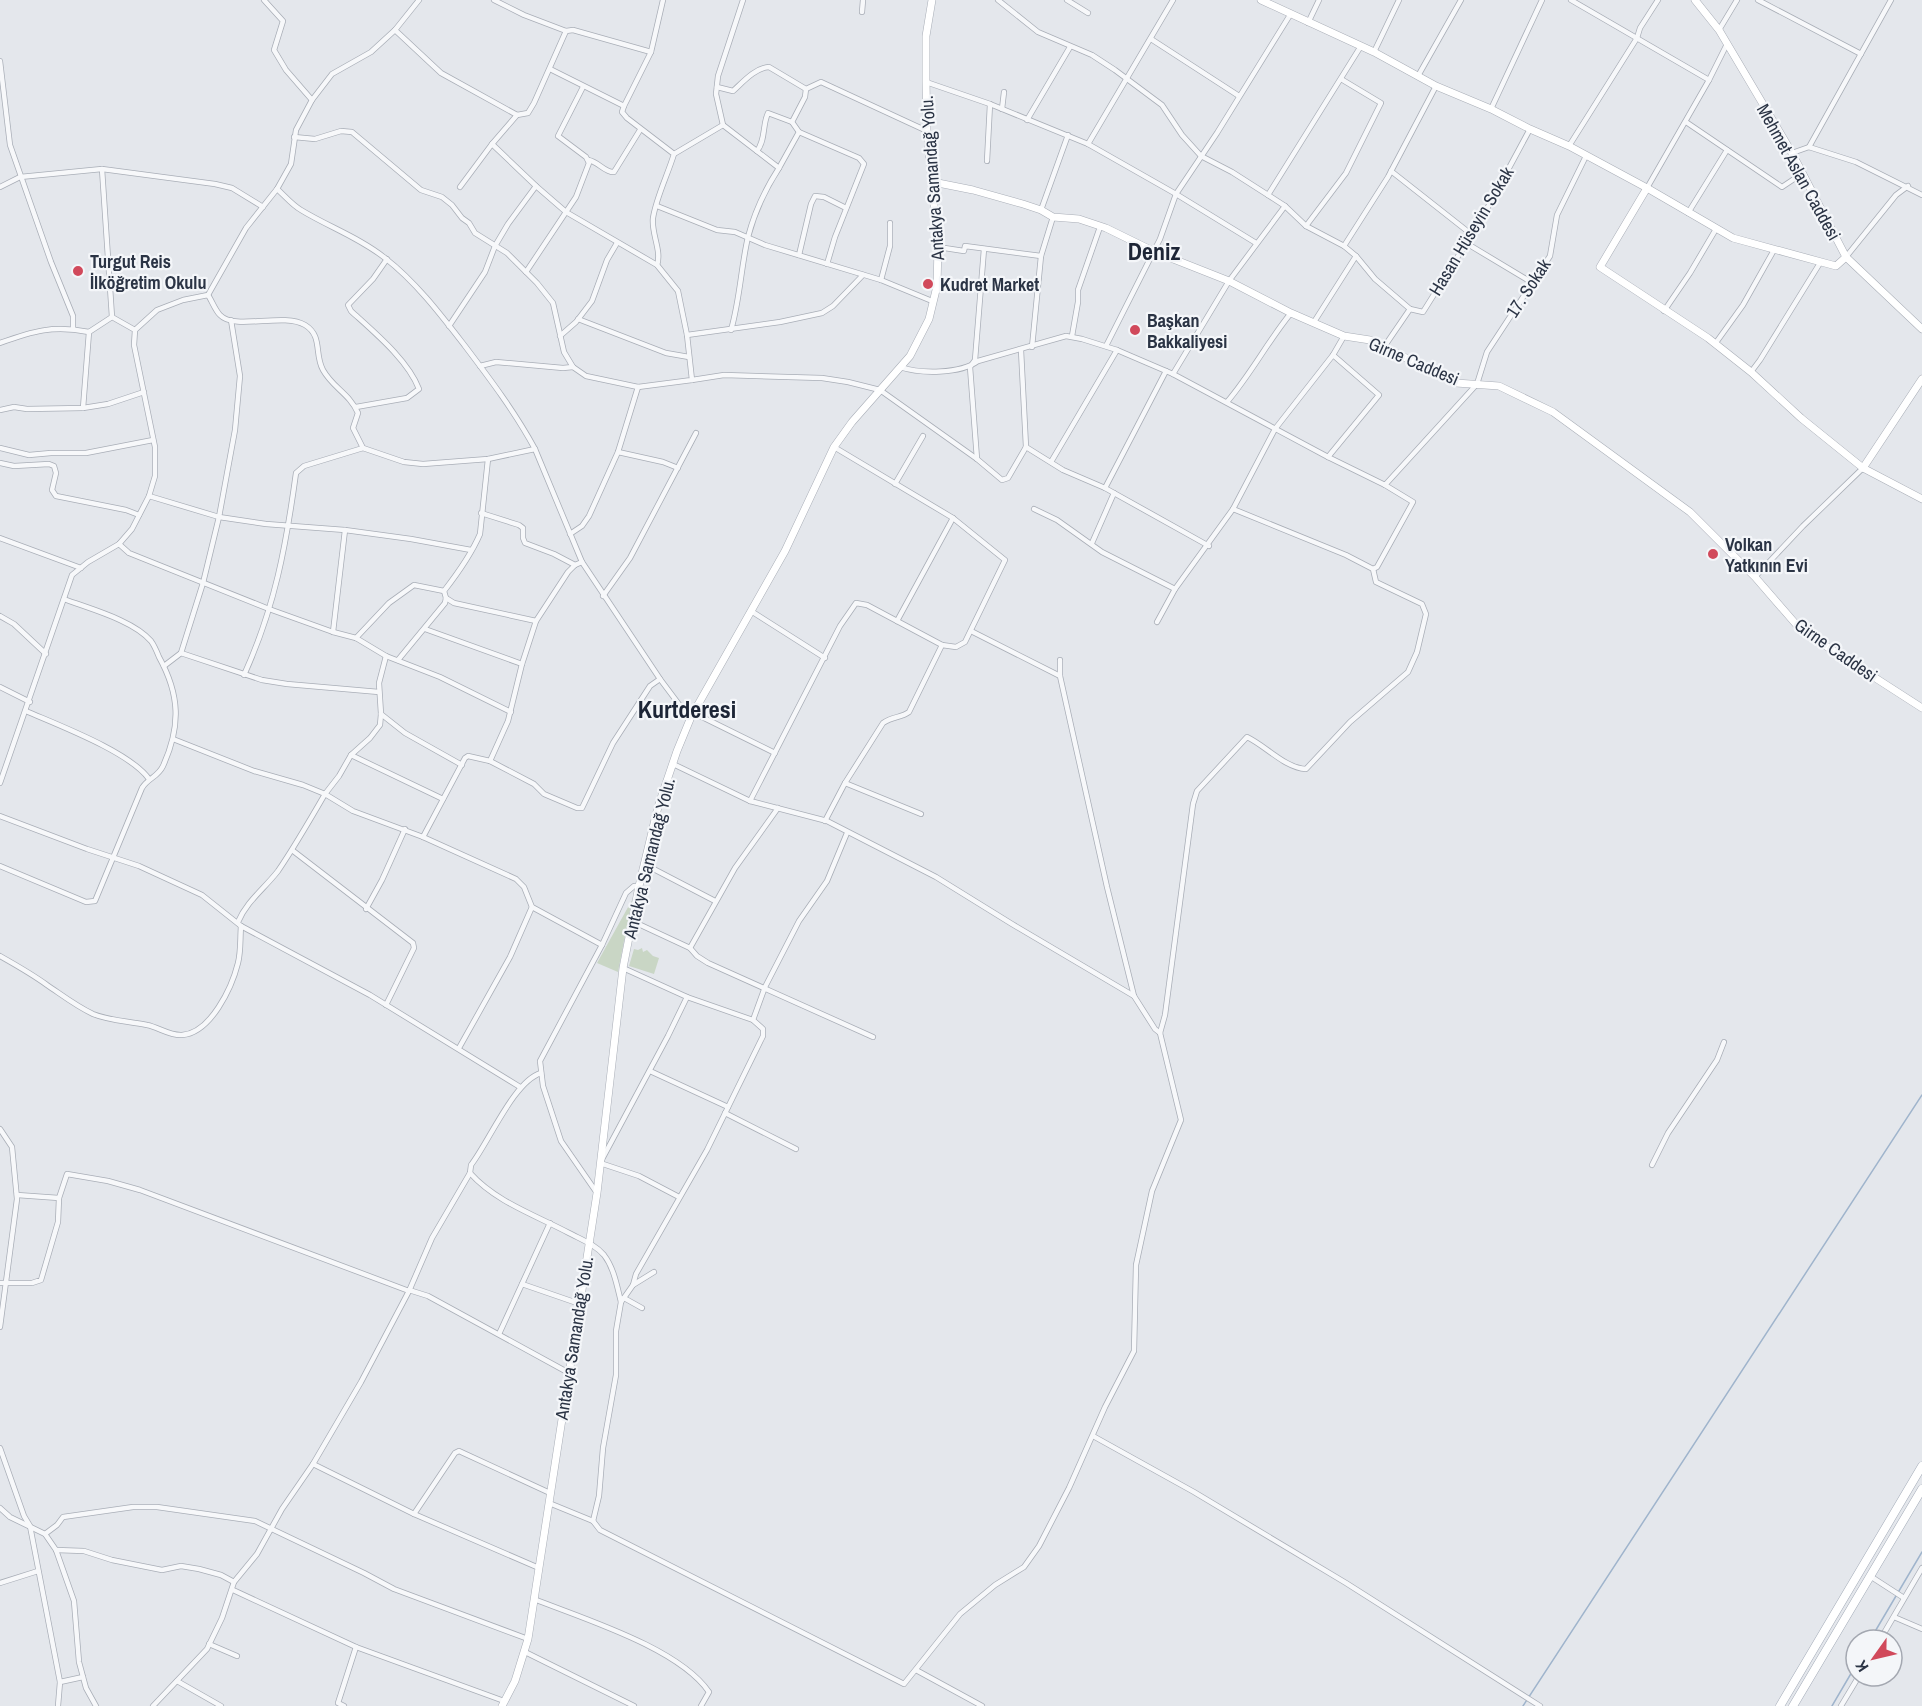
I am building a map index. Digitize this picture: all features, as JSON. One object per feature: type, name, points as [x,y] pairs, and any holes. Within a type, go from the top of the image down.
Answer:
[{"type":"main road","points":[[1780,1706],[1922,1466]]},
{"type":"main road","points":[[1793,1706],[1922,1489]]},
{"type":"street","points":[[264,0],[283,21],[274,50],[286,70],[312,100]]},
{"type":"street","points":[[0,783],[30,702],[72,575],[119,544],[132,529],[149,496],[155,476],[153,440],[134,345],[135,330],[156,310],[183,300],[208,295],[246,228],[277,189],[291,164],[294,137],[312,100],[332,75],[371,52],[395,30],[419,0]]},
{"type":"street","points":[[494,0],[566,32],[573,30],[651,52]]},
{"type":"street","points":[[663,0],[651,52],[622,112],[640,130],[674,154]]},
{"type":"street","points":[[743,0],[718,76],[716,94],[723,125],[779,168]]},
{"type":"street","points":[[862,12],[863,0]]},
{"type":"street","name":"Antakya Samandağ Yolu.","points":[[503,1703],[515,1681],[528,1639],[590,1243],[623,968],[658,807],[693,715],[789,543],[834,447],[852,422],[910,356],[929,319],[937,286],[938,247],[927,131],[926,36],[932,0]]},
{"type":"street","points":[[998,0],[1038,32],[1092,55],[1162,105],[1182,135],[1201,156],[1232,172],[1285,206],[1306,226],[1344,246],[1356,256],[1375,279],[1410,309]]},
{"type":"street","points":[[1067,0],[1088,13]]},
{"type":"street","points":[[1088,144],[1173,0]]},
{"type":"street","points":[[1261,0],[1374,52],[1436,86],[1569,146],[1733,238],[1774,250],[1836,266],[1846,257],[1896,195],[1908,186]]},
{"type":"street","points":[[1308,23],[1319,0]]},
{"type":"street","points":[[1374,52],[1400,0]]},
{"type":"street","points":[[1418,76],[1461,0]]},
{"type":"street","points":[[1491,109],[1542,0]]},
{"type":"street","points":[[1571,0],[1709,80]]},
{"type":"street","points":[[1569,146],[1637,38],[1640,28],[1658,0]]},
{"type":"street","name":"Mehmet Aslan Caddesi","points":[[1695,0],[1719,30],[1792,153],[1846,257],[1921,328]]},
{"type":"street","points":[[1719,30],[1737,0]]},
{"type":"street","points":[[1758,0],[1861,54]]},
{"type":"street","points":[[1809,147],[1891,0]]},
{"type":"street","points":[[1106,346],[1153,251],[1176,194],[1290,15]]},
{"type":"street","points":[[395,30],[441,73],[518,115]]},
{"type":"street","points":[[460,187],[492,144],[518,115],[528,113],[566,32]]},
{"type":"street","points":[[1151,39],[1239,96]]},
{"type":"street","points":[[1727,44],[1686,122],[1599,267],[1715,344],[1863,468],[1922,499]]},
{"type":"street","points":[[1027,120],[1070,46]]},
{"type":"street","points":[[1268,195],[1361,46]]},
{"type":"street","points":[[0,61],[10,145],[73,316],[73,329]]},
{"type":"street","points":[[717,87],[734,91],[747,78],[764,67],[769,67],[806,89]]},
{"type":"street","points":[[550,69],[624,106]]},
{"type":"street","points":[[1306,226],[1346,173],[1381,103],[1341,79]]},
{"type":"street","points":[[806,89],[821,82],[927,131]]},
{"type":"street","points":[[926,82],[990,104],[1088,144],[1256,243]]},
{"type":"street","points":[[1344,246],[1391,171],[1436,86]]},
{"type":"street","points":[[584,87],[557,135],[559,138],[580,151],[588,160],[614,172],[640,130]]},
{"type":"street","points":[[792,122],[805,97],[806,89]]},
{"type":"street","points":[[1002,109],[1004,92]]},
{"type":"street","points":[[987,161],[990,104]]},
{"type":"street","points":[[757,151],[762,145],[764,121],[768,113],[792,122],[799,132],[859,158],[864,164],[827,264]]},
{"type":"street","points":[[1686,122],[1782,187],[1803,173]]},
{"type":"street","points":[[657,265],[653,218],[674,154],[723,125]]},
{"type":"street","name":"Hasan Hüseyin Sokak","points":[[1384,347],[1410,309],[1423,312],[1466,243],[1530,129]]},
{"type":"street","points":[[294,137],[308,139],[341,131],[355,133],[421,190],[442,197],[452,205],[475,233],[507,253],[548,295],[553,303],[564,352],[573,367],[586,376],[638,387],[724,375],[822,378],[848,382],[880,390],[977,459],[1002,480],[1008,478],[1026,447],[1021,351]]},
{"type":"street","points":[[731,330],[737,309],[748,237],[770,182],[799,132]]},
{"type":"street","points":[[1041,210],[1068,135]]},
{"type":"street","points":[[492,144],[566,212],[657,265],[678,291],[687,335],[692,380]]},
{"type":"street","points":[[1792,153],[1809,147],[1856,162],[1922,195]]},
{"type":"street","points":[[1688,213],[1727,150]]},
{"type":"street","name":"17. Sokak","points":[[1477,384],[1487,352],[1550,256],[1557,215],[1586,156]]},
{"type":"street","points":[[526,272],[578,192],[589,163],[588,160]]},
{"type":"street","points":[[102,169],[112,317]]},
{"type":"street","points":[[0,187],[20,177],[102,169],[232,188],[263,207]]},
{"type":"street","points":[[1391,171],[1471,234]]},
{"type":"street","name":"Girne Caddesi","points":[[933,182],[973,190],[1041,210],[1053,217],[1079,219],[1229,281],[1291,313],[1344,336],[1370,340],[1456,383],[1499,386],[1553,412],[1690,512],[1755,577],[1801,630],[1922,708]]},
{"type":"street","points":[[449,326],[485,273],[495,246],[508,224],[536,186]]},
{"type":"street","points":[[277,189],[299,209],[368,245],[387,259],[426,297],[480,366],[526,432],[582,562],[603,596],[681,707],[693,715],[775,753]]},
{"type":"street","points":[[799,255],[815,196],[824,197],[846,208]]},
{"type":"street","points":[[657,206],[717,230],[735,232],[765,245],[881,280],[932,301]]},
{"type":"street","points":[[1173,374],[1229,281],[1285,206]]},
{"type":"street","points":[[1032,347],[1041,256],[1053,217]]},
{"type":"street","points":[[881,280],[890,246],[890,223]]},
{"type":"street","points":[[1072,336],[1078,290],[1100,227]]},
{"type":"street","points":[[1664,311],[1716,229]]},
{"type":"street","points":[[560,336],[578,319],[595,296],[607,260],[617,243]]},
{"type":"street","points":[[1466,243],[1531,282]]},
{"type":"street","points":[[938,247],[964,251],[965,246],[1041,256]]},
{"type":"street","points":[[977,459],[970,367],[975,360],[984,249]]},
{"type":"street","points":[[1715,344],[1743,305],[1774,250]]},
{"type":"street","points":[[1314,322],[1356,256]]},
{"type":"street","points":[[356,407],[407,398],[418,390],[415,381],[395,355],[351,311],[348,305],[373,279],[387,259]]},
{"type":"street","points":[[1751,372],[1820,263]]},
{"type":"street","points":[[687,335],[731,330],[822,314],[840,300],[863,274]]},
{"type":"street","points":[[208,295],[221,316],[231,320],[295,321],[308,327],[317,338],[318,356],[324,370],[356,407],[358,413],[353,428],[363,448]]},
{"type":"street","points":[[1227,402],[1291,313]]},
{"type":"street","points":[[112,317],[135,330]]},
{"type":"street","points":[[0,343],[46,329],[73,329],[89,332],[112,317]]},
{"type":"street","points":[[578,319],[666,353],[689,357]]},
{"type":"street","points":[[164,666],[181,653],[203,584],[219,517],[235,430],[240,376],[231,320]]},
{"type":"street","points":[[82,408],[89,332]]},
{"type":"street","points":[[900,367],[927,373],[970,367],[978,361],[1072,336],[1117,350],[1173,374],[1328,457],[1385,484],[1413,502],[1377,567],[1373,569]]},
{"type":"street","points":[[1157,622],[1175,589],[1209,546],[1233,509],[1275,429],[1333,356],[1344,336]]},
{"type":"street","points":[[1051,462],[1117,350]]},
{"type":"street","points":[[1328,457],[1379,395],[1333,356]]},
{"type":"street","points":[[480,366],[496,362],[573,367]]},
{"type":"street","points":[[1105,488],[1166,371]]},
{"type":"street","points":[[1755,577],[1863,468],[1922,378]]},
{"type":"street","points":[[1385,484],[1477,384]]},
{"type":"street","points":[[570,534],[582,526],[589,516],[618,452],[638,387]]},
{"type":"street","points":[[0,410],[14,407],[27,409],[82,408],[108,404],[144,392]]},
{"type":"street","points":[[603,596],[630,558],[696,433]]},
{"type":"street","points":[[894,484],[923,436]]},
{"type":"street","points":[[0,448],[29,455],[86,453],[153,440]]},
{"type":"street","points":[[750,801],[802,696],[825,658],[840,626],[856,603],[867,605],[942,645],[956,647],[965,642],[1005,560],[952,518],[834,447]]},
{"type":"street","points":[[1026,447],[1063,470],[1105,488],[1209,546]]},
{"type":"street","points":[[244,675],[257,646],[278,581],[296,473],[304,466],[363,448],[404,462],[423,464],[488,459],[535,449]]},
{"type":"street","points":[[618,452],[663,462],[678,468]]},
{"type":"street","points":[[488,459],[480,534],[444,591],[446,598],[454,603],[536,621]]},
{"type":"street","points":[[0,466],[49,464],[54,466],[56,473],[52,490],[56,496],[126,510],[139,515]]},
{"type":"street","points":[[1092,543],[1114,493]]},
{"type":"street","points":[[149,496],[219,517],[345,530],[471,550]]},
{"type":"street","points":[[1034,509],[1057,520],[1102,552],[1175,589]]},
{"type":"street","points":[[548,1502],[593,1521],[600,1530],[904,1684],[960,1614],[995,1585],[1024,1567],[1039,1546],[1134,1351],[1138,1255],[1152,1191],[1181,1120],[1160,1033],[1165,1015],[1193,804],[1197,791],[1247,737],[1260,743],[1295,769],[1306,769],[1350,722],[1408,672],[1417,652],[1426,614],[1422,604],[1376,582],[1373,569],[1346,555],[1233,509]]},
{"type":"street","points":[[481,513],[521,526],[525,543],[575,565]]},
{"type":"street","points":[[897,621],[952,518]]},
{"type":"street","points":[[333,633],[345,530]]},
{"type":"street","points":[[0,537],[81,568]]},
{"type":"street","points":[[119,544],[129,553],[203,584],[333,633],[356,638],[386,656],[440,677],[511,712]]},
{"type":"street","points":[[490,761],[511,712],[522,663],[536,621],[568,572],[582,562]]},
{"type":"street","points":[[356,638],[389,603],[414,585],[444,591]]},
{"type":"street","points":[[398,660],[446,598]]},
{"type":"street","points":[[0,866],[90,903],[97,900],[142,788],[149,779],[158,775],[173,739],[177,720],[175,692],[151,641],[136,629],[118,620],[64,599]]},
{"type":"street","points":[[751,611],[825,658]]},
{"type":"street","points":[[0,616],[14,624],[46,654]]},
{"type":"street","points":[[425,628],[522,663]]},
{"type":"street","points":[[970,631],[1060,676]]},
{"type":"street","points":[[825,821],[845,783],[883,723],[892,717],[909,712],[942,645]]},
{"type":"street","points":[[181,653],[244,675],[287,684],[379,692]]},
{"type":"street","points":[[0,956],[45,983],[67,1000],[94,1014],[149,1025],[176,1035],[193,1032],[208,1021],[222,1003],[238,963],[239,924],[253,898],[276,873],[292,850],[351,755],[376,732],[381,714],[379,683],[386,656]]},
{"type":"street","points":[[1060,660],[1060,676],[1134,996],[1160,1033]]},
{"type":"street","points":[[423,837],[468,756],[490,761],[534,784],[544,794],[582,808],[613,743],[650,686],[660,679]]},
{"type":"street","points":[[0,687],[30,702]]},
{"type":"street","points":[[26,711],[100,744],[122,757],[149,779]]},
{"type":"street","points":[[381,714],[405,733],[462,765]]},
{"type":"street","points":[[173,739],[254,771],[325,794],[353,811],[423,837],[520,882],[532,907],[602,945]]},
{"type":"street","points":[[351,755],[443,799]]},
{"type":"street","points":[[0,758],[8,762]]},
{"type":"street","points":[[673,764],[750,801],[825,821],[847,832],[936,877],[1134,996]]},
{"type":"street","points":[[845,783],[921,814]]},
{"type":"street","points":[[690,948],[735,868],[778,808]]},
{"type":"street","points":[[0,816],[148,870],[202,895],[239,924],[341,978],[520,1087]]},
{"type":"street","points":[[366,909],[405,830]]},
{"type":"street","points":[[753,1020],[765,987],[800,921],[826,881],[847,832]]},
{"type":"street","points":[[292,850],[366,909],[411,941],[413,945],[386,1005]]},
{"type":"street","points":[[644,864],[715,901]]},
{"type":"street","points":[[597,1193],[561,1142],[543,1086],[540,1061],[602,945],[626,893],[634,886],[639,886]]},
{"type":"street","points":[[459,1048],[510,957],[532,907]]},
{"type":"street","points":[[632,921],[690,948],[708,963],[873,1036]]},
{"type":"street","points":[[593,1521],[599,1496],[603,1448],[616,1375],[616,1331],[623,1300],[707,1150],[763,1036],[763,1029],[753,1020],[687,997],[623,968]]},
{"type":"street","points":[[679,1197],[639,1176],[600,1163],[687,997]]},
{"type":"street","points":[[1652,1165],[1668,1133],[1717,1060],[1724,1042]]},
{"type":"street","points":[[650,1071],[728,1107]]},
{"type":"street","points":[[153,1706],[207,1649],[233,1590],[234,1582],[256,1554],[361,1382],[409,1290],[432,1238],[470,1173],[471,1165],[520,1087],[533,1076],[541,1073]]},
{"type":"street","points":[[725,1113],[796,1149]]},
{"type":"street","points":[[0,1129],[12,1147],[17,1195],[3,1283],[0,1327]]},
{"type":"street","points":[[470,1173],[488,1190],[590,1243],[602,1253],[612,1267],[623,1300],[642,1308]]},
{"type":"street","points":[[3,1283],[32,1283],[40,1280],[58,1222],[59,1198],[67,1174],[108,1181],[140,1190],[428,1296],[569,1373]]},
{"type":"street","points":[[17,1195],[59,1198]]},
{"type":"street","points":[[499,1334],[550,1223]]},
{"type":"street","points":[[633,1285],[654,1272]]},
{"type":"street","points":[[522,1284],[580,1304]]},
{"type":"street","points":[[1092,1436],[1194,1492],[1346,1582],[1540,1706]]},
{"type":"street","points":[[0,1448],[24,1516],[30,1526],[60,1682],[58,1706]]},
{"type":"street","points":[[414,1514],[455,1453],[459,1451],[550,1493]]},
{"type":"street","points":[[313,1464],[414,1514],[539,1568]]},
{"type":"street","points":[[45,1534],[63,1517],[133,1508],[157,1507],[255,1521],[394,1589],[528,1639]]},
{"type":"street","points":[[0,1508],[10,1517],[45,1534],[56,1550],[74,1601],[79,1662],[86,1688],[96,1706]]},
{"type":"street","points":[[56,1550],[84,1551],[112,1560],[162,1570],[182,1566],[199,1569],[221,1575],[234,1582]]},
{"type":"street","points":[[1887,1628],[1922,1568]]},
{"type":"street","points":[[0,1583],[38,1571]]},
{"type":"street","points":[[1870,1576],[1904,1598]]},
{"type":"street","points":[[233,1590],[356,1647],[503,1703]]},
{"type":"street","points":[[534,1599],[610,1630],[680,1664],[701,1680],[709,1692],[701,1706]]},
{"type":"street","points":[[1894,1617],[1922,1629]]},
{"type":"street","points":[[209,1644],[237,1656]]},
{"type":"street","points":[[345,1706],[338,1703],[356,1647]]},
{"type":"street","points":[[525,1652],[634,1706]]},
{"type":"street","points":[[916,1670],[981,1706]]},
{"type":"street","points":[[60,1682],[83,1677]]},
{"type":"street","points":[[177,1681],[221,1706]]},
{"type":"street","points":[[1841,1706],[1852,1688]]},
{"type":"green space","points":[[632,900],[618,972],[597,963]]},
{"type":"green space","points":[[642,948],[643,952],[647,950],[659,958],[654,974],[629,966],[634,949]]},
{"type":"waterway","points":[[1523,1706],[1922,1095]]},
{"type":"waterway","points":[[1877,1628],[1922,1552]]},
{"type":"waterway","points":[[1832,1706],[1844,1686]]},
{"type":"place","name":"Turgut Reis İlköğretim Okulu","points":[[78,271]]},
{"type":"place","name":"Kudret Market","points":[[928,284]]},
{"type":"place","name":"Başkan Bakkaliyesi","points":[[1135,330]]},
{"type":"place","name":"Volkan Yatkının Evi","points":[[1713,554]]},
{"type":"district","name":"Deniz","points":[[1154,251]]},
{"type":"district","name":"Kurtderesi","points":[[687,709]]}]
